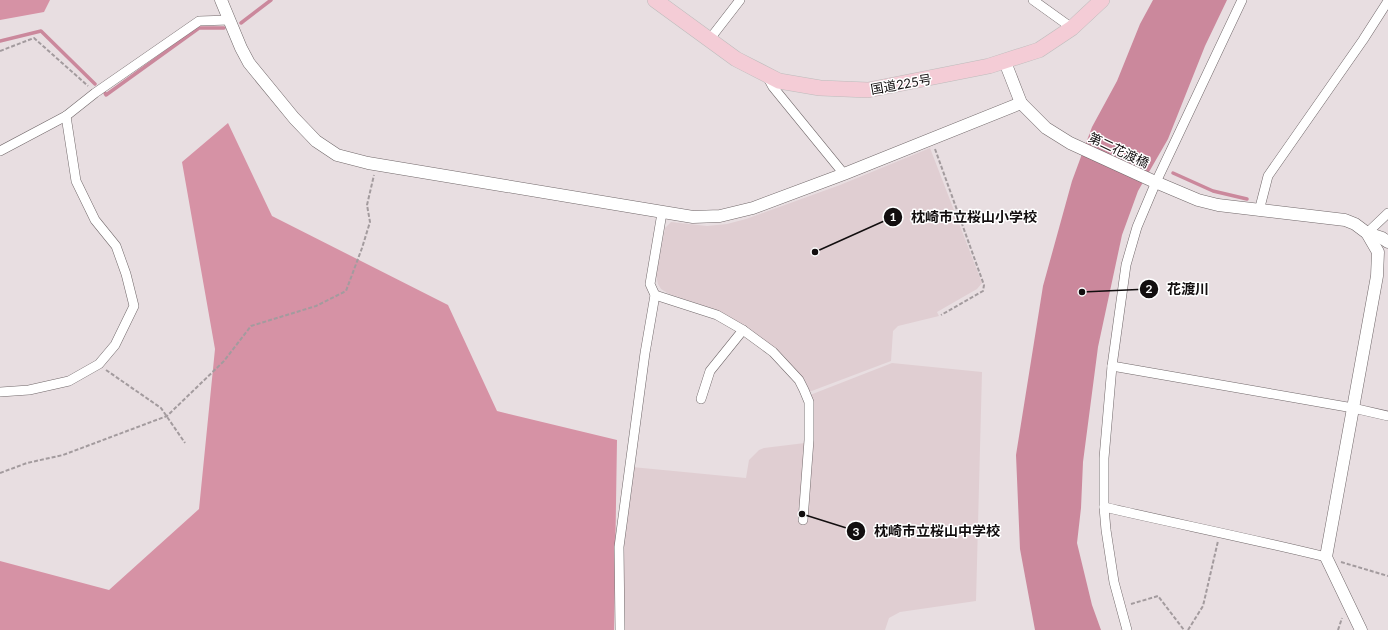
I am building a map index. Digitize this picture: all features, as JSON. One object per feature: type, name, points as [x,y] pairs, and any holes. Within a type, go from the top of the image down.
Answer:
[{"type":"highway","name":"国道225号","points":[[655,0],[736,59],[779,80],[820,88],[868,90],[941,77],[1005,62],[1039,50],[1072,28],[1102,0]]},
{"type":"street","points":[[221,0],[241,48],[249,63],[294,118],[316,141],[337,155],[377,165],[693,217],[720,216],[753,208],[844,174],[1021,103],[1005,62]]},
{"type":"street","points":[[709,40],[740,0]]},
{"type":"street","points":[[1033,0],[1072,28]]},
{"type":"street","points":[[1127,630],[1120,608],[1109,556],[1104,507],[1104,458],[1112,366],[1126,265],[1137,227],[1155,182],[1242,0]]},
{"type":"street","points":[[1259,211],[1268,176],[1363,40],[1388,1]]},
{"type":"street","points":[[0,151],[66,116],[95,93],[199,21],[229,20]]},
{"type":"street","points":[[766,74],[773,87],[844,174]]},
{"type":"street","name":"第二花渡橋","points":[[1021,103],[1046,128],[1070,143],[1198,200],[1218,205],[1259,211],[1345,220],[1355,224],[1367,233],[1382,238],[1388,242]]},
{"type":"street","points":[[0,392],[29,390],[69,381],[99,364],[115,345],[134,306],[126,274],[116,246],[95,220],[76,181],[66,116]]},
{"type":"street","points":[[620,630],[619,547],[645,353],[655,295],[650,284],[662,212]]},
{"type":"street","points":[[1361,630],[1326,557],[1377,276],[1378,252],[1367,233],[1388,212]]},
{"type":"street","points":[[655,295],[717,315],[742,330],[773,352],[799,380],[809,402],[809,440],[803,520]]},
{"type":"street","points":[[701,398],[710,372],[742,330]]},
{"type":"street","points":[[1112,366],[1354,408],[1388,416]]},
{"type":"street","points":[[1104,507],[1252,539],[1326,557]]},
{"type":"path","points":[[0,51],[34,38],[95,93]]},
{"type":"path","points":[[932,139],[984,285],[983,291],[941,315]]},
{"type":"path","points":[[0,473],[27,463],[63,455],[166,416],[224,361],[251,326],[316,306],[346,291],[370,222],[367,205],[377,165]]},
{"type":"path","points":[[99,364],[161,408],[185,443]]},
{"type":"path","points":[[1188,630],[1203,606],[1220,533]]},
{"type":"path","points":[[1326,557],[1388,576]]},
{"type":"path","points":[[1120,608],[1158,596],[1184,630]]},
{"type":"shaded area","points":[[0,0],[50,0],[44,12],[0,20]]},
{"type":"shaded area","points":[[1153,0],[1227,0],[1205,46],[1168,139],[1138,191],[1122,235],[1098,347],[1083,462],[1081,508],[1077,543],[1092,605],[1101,630],[1035,630],[1020,549],[1016,455],[1043,286],[1072,181],[1092,127],[1117,81],[1140,24]]},
{"type":"shaded area","points":[[228,123],[272,216],[448,305],[497,411],[617,440],[614,630],[0,630],[0,561],[109,590],[199,509],[215,349],[182,162]]},
{"type":"shaded area","points":[[930,148],[982,283],[977,289],[937,312],[939,316],[898,326],[893,331],[891,361],[809,392],[806,384],[784,356],[762,338],[719,311],[669,294],[661,289],[658,284],[656,275],[665,228],[671,222],[707,226],[727,224],[746,219],[840,185]]},
{"type":"shaded area","points":[[892,363],[982,372],[976,601],[900,612],[889,618],[885,630],[623,630],[622,550],[632,467],[746,478],[749,460],[759,450],[764,448],[813,442],[813,410],[810,395]]},
{"type":"waterway","points":[[241,23],[271,0]]},
{"type":"waterway","points":[[105,93],[106,95],[199,28],[224,28]]},
{"type":"waterway","points":[[0,41],[41,31],[95,84]]},
{"type":"waterway","points":[[1173,173],[1213,191],[1247,199]]},
{"type":"place","name":"枕崎市立桜山小学校","points":[[815,252]]},
{"type":"place","name":"花渡川","points":[[1082,292]]},
{"type":"place","name":"枕崎市立桜山中学校","points":[[802,514]]}]
